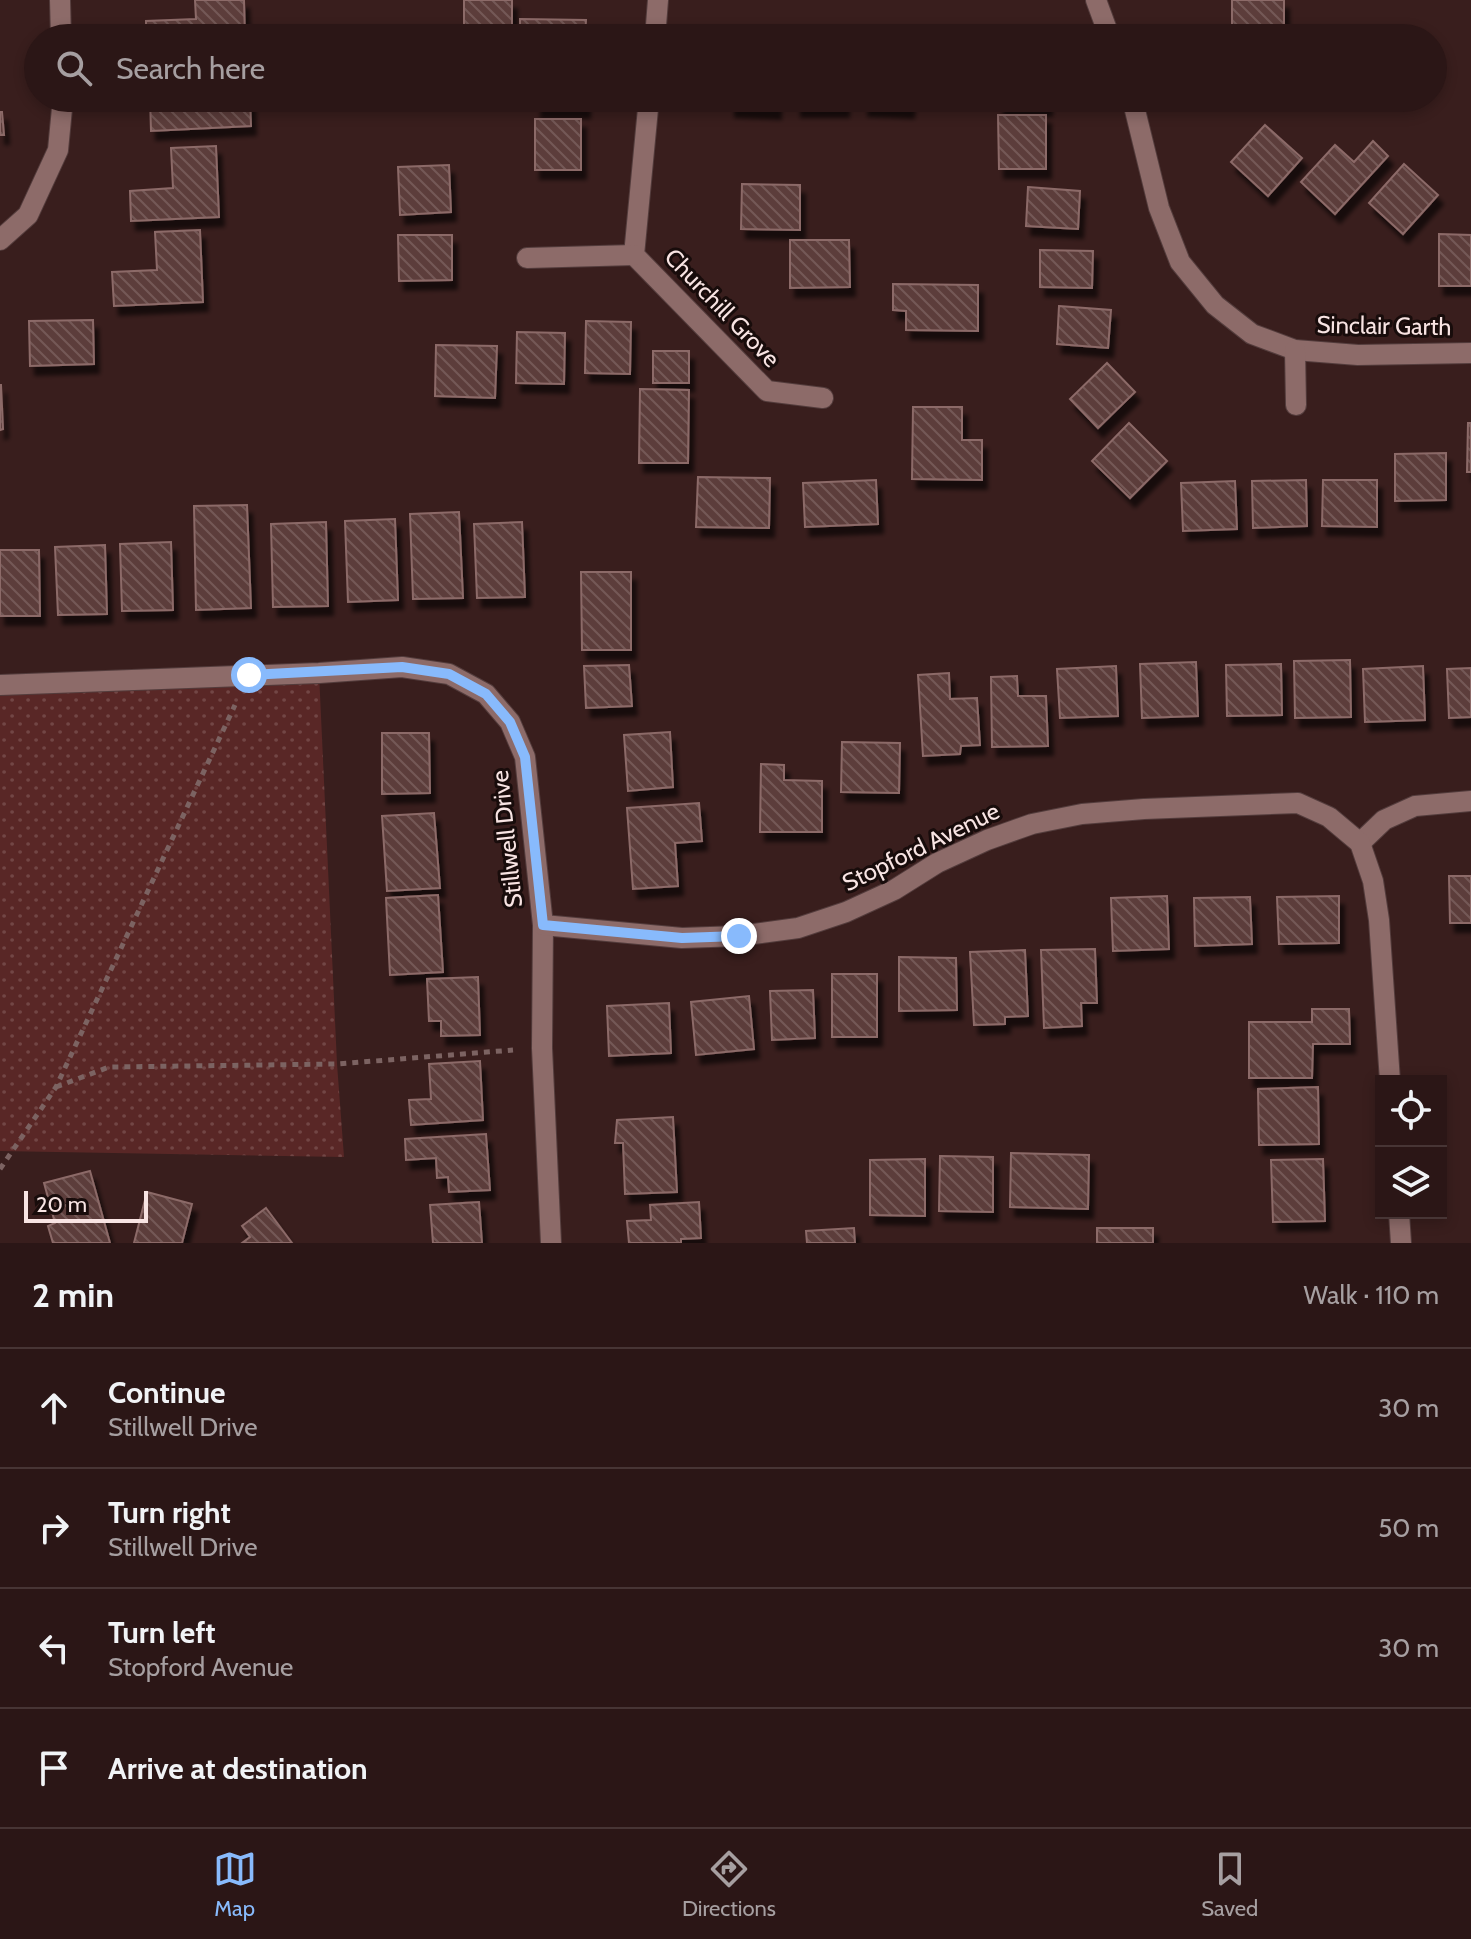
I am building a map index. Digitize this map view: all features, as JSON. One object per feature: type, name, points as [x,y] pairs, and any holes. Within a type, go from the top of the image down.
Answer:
[{"type":"street","points":[[60,0],[61,24]]},
{"type":"street","points":[[656,24],[658,0]]},
{"type":"street","points":[[1096,0],[1105,24]]},
{"type":"street","points":[[0,240],[28,215],[58,150],[62,112]]},
{"type":"street","name":"Churchill Grove","points":[[634,255],[648,112]]},
{"type":"street","name":"Sinclair Garth","points":[[1135,112],[1159,208],[1180,262],[1215,305],[1252,334],[1295,350],[1358,355],[1471,353]]},
{"type":"street","name":"Churchill Grove","points":[[527,258],[634,255],[767,391],[823,398]]},
{"type":"street","name":"Sinclair Garth","points":[[1295,350],[1296,405]]},
{"type":"street","name":"Stillwell Drive","points":[[0,685],[402,667],[449,674],[486,694],[510,722],[525,757],[543,925],[542,1048],[551,1243]]},
{"type":"street","points":[[1390,1075],[1379,920],[1373,881],[1360,843],[1384,820],[1415,806],[1471,801]]},
{"type":"street","name":"Stopford Avenue","points":[[543,925],[682,938],[739,936],[798,928],[846,912],[894,890],[937,863],[987,840],[1032,824],[1082,814],[1298,803],[1329,817],[1360,843]]},
{"type":"street","points":[[1399,1219],[1401,1243]]},
{"type":"path","points":[[0,1169],[56,1087],[249,675]]},
{"type":"path","points":[[56,1087],[109,1067],[337,1064],[542,1048]]},
{"type":"shaded area","points":[[319,673],[344,1157],[0,1151],[0,685]]},
{"type":"building","points":[[195,0],[244,0],[245,24],[146,24],[146,21],[196,19]]},
{"type":"building","points":[[464,0],[512,0],[512,24],[464,24]]},
{"type":"building","points":[[1232,0],[1284,0],[1284,24],[1232,24]]},
{"type":"building","points":[[520,19],[586,20],[586,24],[520,24]]},
{"type":"building","points":[[2,112],[4,135],[0,135]]},
{"type":"building","points":[[150,112],[250,112],[251,126],[151,131]]},
{"type":"building","points":[[998,115],[1046,115],[1046,169],[999,169]]},
{"type":"building","points":[[535,119],[581,119],[581,170],[535,170]]},
{"type":"building","points":[[1265,125],[1302,158],[1268,196],[1231,162]]},
{"type":"building","points":[[1373,141],[1388,156],[1335,214],[1301,182],[1335,145],[1354,162]]},
{"type":"building","points":[[216,146],[219,217],[131,221],[130,191],[173,188],[171,148]]},
{"type":"building","points":[[1404,164],[1438,195],[1403,234],[1369,203]]},
{"type":"building","points":[[449,165],[451,212],[400,215],[398,167]]},
{"type":"building","points":[[742,184],[800,185],[800,230],[741,229]]},
{"type":"building","points":[[1028,187],[1080,191],[1078,229],[1026,226]]},
{"type":"building","points":[[200,230],[203,302],[114,306],[112,272],[157,270],[155,232]]},
{"type":"building","points":[[1439,234],[1471,235],[1471,286],[1439,286]]},
{"type":"building","points":[[398,235],[452,235],[452,280],[399,281]]},
{"type":"building","points":[[790,240],[849,240],[850,287],[790,288]]},
{"type":"building","points":[[1040,250],[1093,251],[1092,288],[1040,287]]},
{"type":"building","points":[[893,284],[978,285],[978,331],[906,330],[906,311],[893,310]]},
{"type":"building","points":[[1059,306],[1111,310],[1108,348],[1057,344]]},
{"type":"building","points":[[93,320],[94,364],[30,366],[29,321]]},
{"type":"building","points":[[586,321],[631,322],[630,374],[585,373]]},
{"type":"building","points":[[517,332],[565,333],[564,384],[516,383]]},
{"type":"building","points":[[436,345],[497,346],[495,398],[435,396]]},
{"type":"building","points":[[653,351],[689,351],[689,383],[653,383]]},
{"type":"building","points":[[1107,363],[1135,392],[1098,428],[1070,399]]},
{"type":"building","points":[[0,385],[3,429],[0,430]]},
{"type":"building","points":[[640,389],[689,390],[688,463],[639,463]]},
{"type":"building","points":[[913,407],[962,407],[962,440],[982,440],[982,480],[912,479]]},
{"type":"building","points":[[1129,423],[1167,461],[1130,498],[1092,461]]},
{"type":"building","points":[[1468,423],[1471,423],[1471,472],[1467,472]]},
{"type":"building","points":[[1446,453],[1446,500],[1395,501],[1395,454]]},
{"type":"building","points":[[698,477],[770,478],[769,528],[696,527]]},
{"type":"building","points":[[876,480],[878,524],[805,527],[803,483]]},
{"type":"building","points":[[1306,480],[1307,526],[1253,528],[1252,481]]},
{"type":"building","points":[[1323,480],[1377,480],[1377,527],[1322,526]]},
{"type":"building","points":[[1235,481],[1237,529],[1183,531],[1181,483]]},
{"type":"building","points":[[247,505],[251,608],[196,610],[194,506]]},
{"type":"building","points":[[459,512],[463,598],[413,599],[410,514]]},
{"type":"building","points":[[395,519],[398,600],[348,602],[345,521]]},
{"type":"building","points":[[326,522],[328,606],[273,607],[271,524]]},
{"type":"building","points":[[522,522],[525,597],[477,598],[474,524]]},
{"type":"building","points":[[171,542],[173,610],[122,611],[120,544]]},
{"type":"building","points":[[105,545],[107,614],[58,615],[55,547]]},
{"type":"building","points":[[0,550],[39,550],[40,616],[0,616]]},
{"type":"building","points":[[581,572],[631,572],[631,650],[582,650]]},
{"type":"building","points":[[1350,660],[1351,717],[1295,718],[1294,661]]},
{"type":"building","points":[[1196,662],[1198,716],[1142,718],[1140,664]]},
{"type":"building","points":[[1281,664],[1282,715],[1227,716],[1226,665]]},
{"type":"building","points":[[629,665],[632,706],[586,708],[584,666]]},
{"type":"building","points":[[1116,666],[1118,716],[1060,718],[1057,669]]},
{"type":"building","points":[[1423,666],[1425,720],[1365,722],[1363,669]]},
{"type":"building","points":[[1471,668],[1471,717],[1449,718],[1447,669]]},
{"type":"building","points":[[949,673],[950,699],[977,698],[980,745],[961,746],[960,754],[923,756],[918,675]]},
{"type":"building","points":[[1017,676],[1018,696],[1046,696],[1048,746],[992,747],[991,677]]},
{"type":"building","points":[[670,732],[673,787],[628,791],[624,735]]},
{"type":"building","points":[[382,733],[429,733],[430,793],[382,794]]},
{"type":"building","points":[[842,742],[900,743],[899,793],[841,792]]},
{"type":"building","points":[[761,764],[784,765],[784,780],[822,781],[822,832],[760,832]]},
{"type":"building","points":[[699,803],[702,841],[675,843],[678,886],[633,889],[627,808]]},
{"type":"building","points":[[434,813],[440,888],[387,891],[382,816]]},
{"type":"building","points":[[1449,876],[1471,876],[1471,923],[1450,923]]},
{"type":"building","points":[[438,895],[443,972],[390,975],[386,898]]},
{"type":"building","points":[[1167,896],[1169,949],[1113,951],[1111,898]]},
{"type":"building","points":[[1339,896],[1339,943],[1279,944],[1277,897]]},
{"type":"building","points":[[1250,897],[1252,944],[1195,946],[1194,898]]},
{"type":"building","points":[[1095,949],[1097,1003],[1081,1003],[1082,1026],[1044,1028],[1041,950]]},
{"type":"building","points":[[1025,950],[1028,1016],[1005,1017],[1005,1024],[974,1025],[970,952]]},
{"type":"building","points":[[899,957],[956,958],[957,1010],[899,1011]]},
{"type":"building","points":[[832,974],[877,974],[877,1037],[832,1037]]},
{"type":"building","points":[[478,977],[480,1035],[441,1036],[441,1021],[429,1021],[427,979]]},
{"type":"building","points":[[813,990],[815,1038],[772,1040],[770,991]]},
{"type":"building","points":[[749,996],[754,1049],[696,1055],[691,1002]]},
{"type":"building","points":[[669,1003],[671,1053],[609,1056],[607,1006]]},
{"type":"building","points":[[1312,1009],[1349,1009],[1350,1044],[1313,1044],[1312,1078],[1249,1078],[1249,1022],[1312,1022]]},
{"type":"building","points":[[480,1061],[483,1120],[411,1125],[409,1100],[431,1099],[429,1064]]},
{"type":"building","points":[[1318,1087],[1319,1144],[1259,1145],[1258,1089]]},
{"type":"building","points":[[673,1117],[677,1192],[625,1194],[623,1143],[615,1143],[617,1120]]},
{"type":"building","points":[[486,1134],[490,1190],[449,1192],[448,1177],[437,1178],[436,1158],[406,1160],[405,1139]]},
{"type":"building","points":[[1011,1153],[1089,1155],[1088,1209],[1010,1207]]},
{"type":"building","points":[[940,1156],[993,1157],[993,1212],[939,1211]]},
{"type":"building","points":[[925,1159],[925,1216],[870,1215],[870,1160]]},
{"type":"building","points":[[1323,1159],[1325,1221],[1273,1222],[1271,1160]]},
{"type":"building","points":[[90,1171],[110,1243],[53,1243],[48,1226],[55,1223],[44,1183]]},
{"type":"building","points":[[147,1192],[192,1204],[182,1243],[134,1243]]},
{"type":"building","points":[[479,1202],[482,1243],[433,1243],[430,1205]]},
{"type":"building","points":[[699,1202],[701,1238],[681,1239],[681,1243],[629,1243],[627,1221],[651,1220],[650,1205]]},
{"type":"building","points":[[266,1208],[292,1243],[242,1243],[250,1237],[242,1226]]},
{"type":"building","points":[[854,1228],[855,1243],[807,1243],[806,1231]]},
{"type":"building","points":[[1097,1228],[1153,1228],[1153,1243],[1097,1243]]},
{"type":"route","points":[[249,675],[402,667],[449,674],[486,694],[510,722],[525,757],[543,925],[682,938],[739,936]]}]
